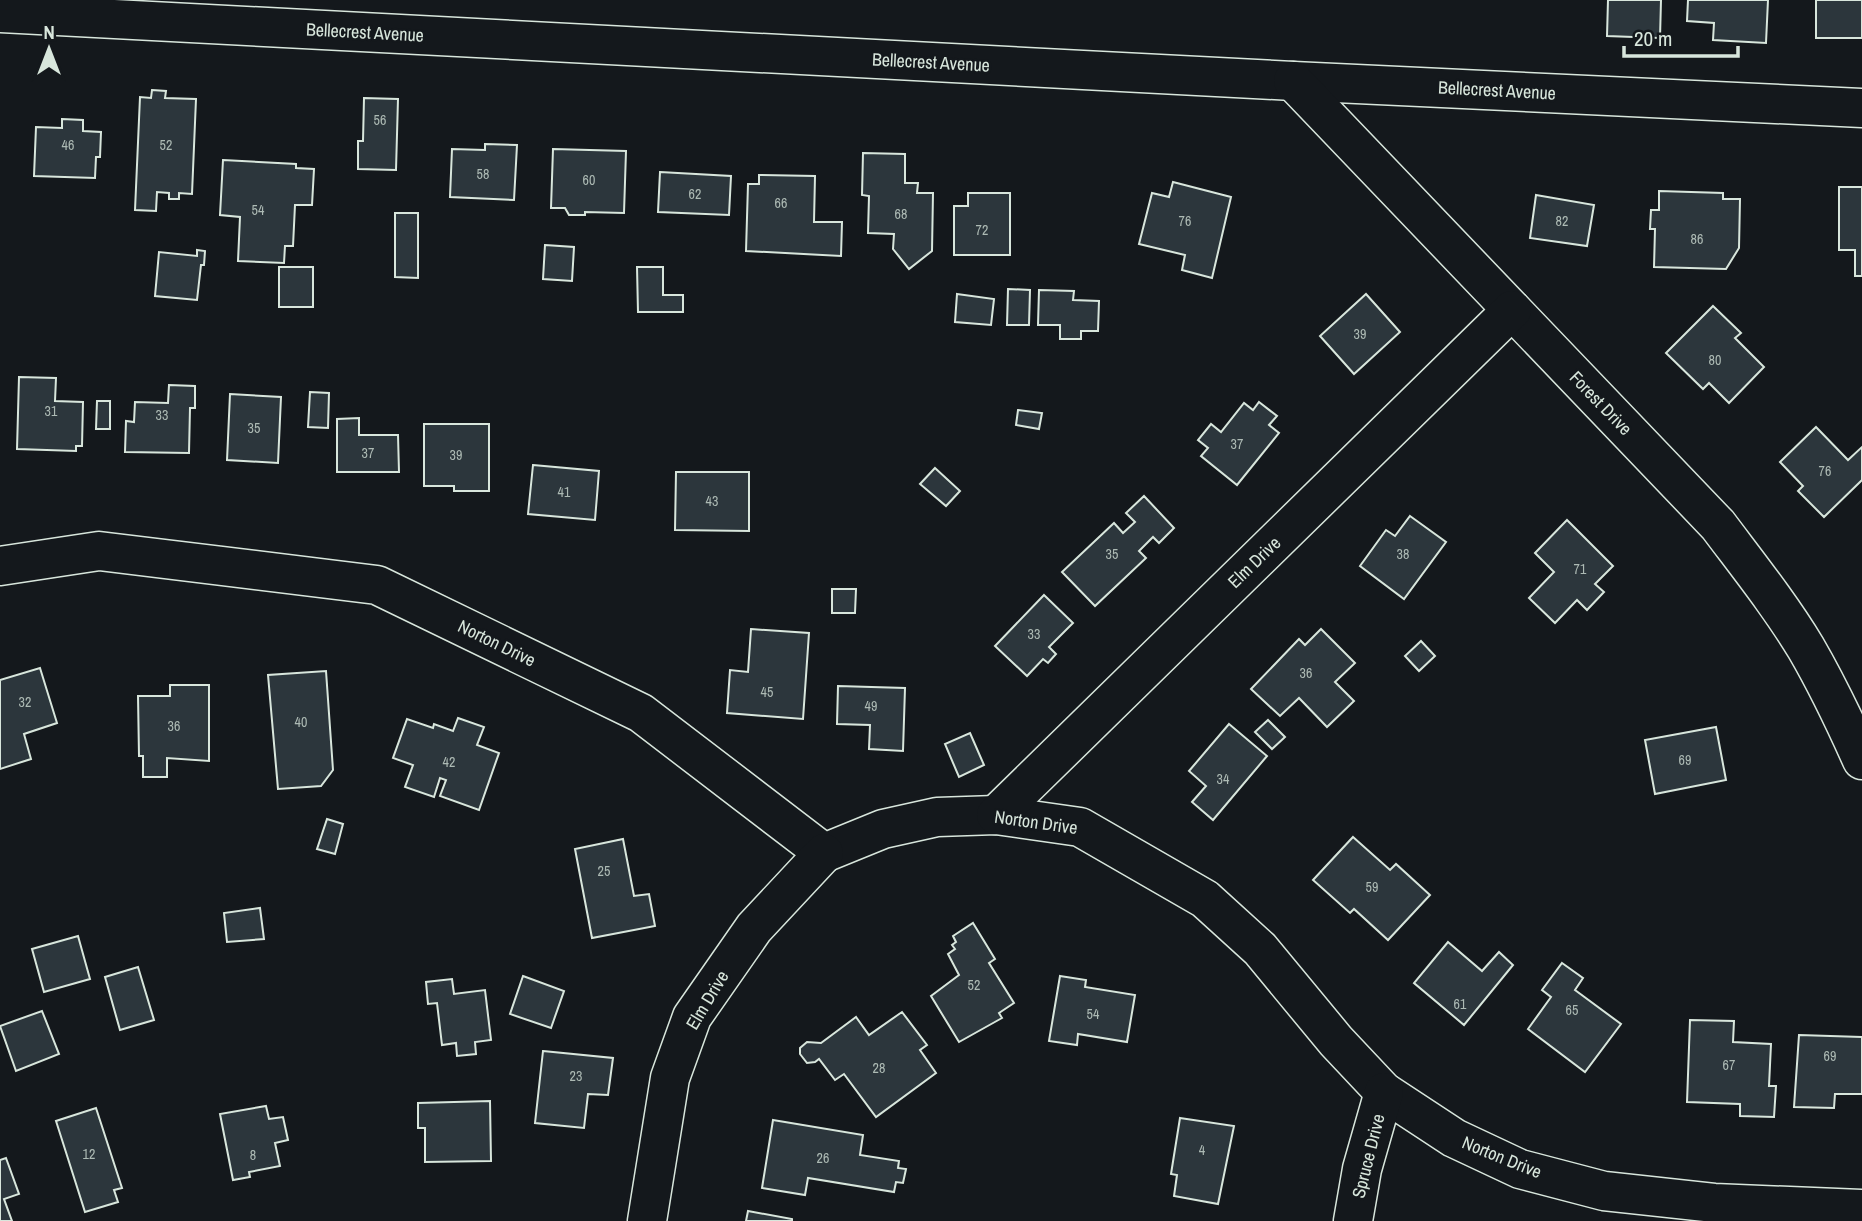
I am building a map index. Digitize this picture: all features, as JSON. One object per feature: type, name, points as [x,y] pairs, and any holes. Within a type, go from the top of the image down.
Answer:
[{"type":"street","name":"Bellecrest Avenue","points":[[0,13],[1862,108]]},
{"type":"street","name":"Forest Drive","points":[[1293,81],[1725,534],[1806,648],[1846,723],[1862,760]]},
{"type":"street","name":"Elm Drive","points":[[996,814],[1512,310]]},
{"type":"street","name":"Norton Drive","points":[[0,566],[99,551],[377,585],[640,713],[824,853],[883,829],[937,817],[996,814],[1080,827],[1205,899],[1260,949],[1336,1041],[1384,1092],[1454,1138],[1520,1169],[1604,1191],[1714,1203],[1862,1209]]},
{"type":"street","name":"Elm Drive","points":[[647,1221],[670,1078],[692,1017],[754,928],[824,853]]},
{"type":"street","name":"Spruce Drive","points":[[1353,1221],[1362,1169],[1384,1092]]},
{"type":"building","points":[[1608,0],[1661,0],[1660,38],[1607,36]]},
{"type":"building","points":[[1688,0],[1768,0],[1766,43],[1713,40],[1714,23],[1687,21]]},
{"type":"building","points":[[1816,0],[1862,0],[1862,38],[1816,38]]},
{"type":"building","points":[[152,90],[166,91],[165,98],[196,99],[192,194],[179,193],[179,199],[169,199],[169,193],[157,192],[156,211],[135,210],[140,97],[151,98]]},
{"type":"building","points":[[364,98],[398,99],[396,170],[358,169],[358,141],[363,141]]},
{"type":"building","points":[[62,119],[83,120],[83,131],[101,132],[100,157],[96,157],[95,178],[34,176],[36,127],[62,128]]},
{"type":"building","points":[[485,144],[517,145],[514,200],[450,197],[452,149],[485,150]]},
{"type":"building","points":[[553,149],[626,151],[624,213],[585,212],[585,215],[569,215],[565,208],[551,208]]},
{"type":"building","points":[[863,153],[905,154],[905,183],[918,183],[917,193],[933,193],[932,251],[909,269],[893,249],[894,234],[868,233],[869,196],[862,195]]},
{"type":"building","points":[[223,160],[296,164],[296,168],[314,169],[312,205],[295,205],[293,246],[285,246],[284,263],[238,261],[240,217],[220,215]]},
{"type":"building","points":[[660,172],[731,176],[729,215],[658,212]]},
{"type":"building","points":[[759,175],[815,176],[814,222],[842,222],[841,256],[746,251],[748,184],[759,184]]},
{"type":"building","points":[[1173,182],[1231,197],[1212,278],[1182,270],[1185,255],[1139,244],[1152,193],[1169,197]]},
{"type":"building","points":[[1839,187],[1862,187],[1862,276],[1855,276],[1855,250],[1839,250]]},
{"type":"building","points":[[1659,191],[1723,193],[1723,199],[1740,199],[1739,248],[1726,269],[1654,267],[1655,229],[1650,229],[1651,210],[1659,210]]},
{"type":"building","points":[[968,193],[1010,193],[1010,255],[954,255],[954,206],[968,206]]},
{"type":"building","points":[[1536,195],[1594,205],[1587,246],[1530,238]]},
{"type":"building","points":[[395,213],[418,213],[418,278],[395,277]]},
{"type":"building","points":[[545,245],[574,247],[572,281],[543,279]]},
{"type":"building","points":[[197,250],[205,251],[197,300],[155,296],[159,252],[197,256]]},
{"type":"building","points":[[279,267],[313,267],[313,307],[279,307]]},
{"type":"building","points":[[637,267],[663,267],[663,295],[683,295],[683,312],[638,312]]},
{"type":"building","points":[[1008,289],[1030,290],[1029,325],[1007,325]]},
{"type":"building","points":[[1039,290],[1074,291],[1073,300],[1099,301],[1098,331],[1081,331],[1081,339],[1060,339],[1060,325],[1038,325]]},
{"type":"building","points":[[957,294],[994,299],[991,325],[955,322]]},
{"type":"building","points":[[1366,294],[1400,332],[1354,374],[1320,336]]},
{"type":"building","points":[[1713,306],[1741,333],[1735,338],[1764,367],[1729,403],[1709,383],[1703,389],[1666,353]]},
{"type":"building","points":[[19,377],[56,378],[55,401],[83,402],[82,446],[76,446],[76,451],[17,449]]},
{"type":"building","points":[[169,385],[195,386],[195,408],[190,408],[189,453],[125,452],[126,421],[134,422],[135,402],[168,403]]},
{"type":"building","points":[[310,392],[329,393],[328,428],[308,427]]},
{"type":"building","points":[[230,394],[281,397],[278,463],[227,460]]},
{"type":"building","points":[[97,401],[110,401],[110,429],[96,429]]},
{"type":"building","points":[[1259,402],[1277,416],[1269,425],[1279,433],[1237,485],[1201,456],[1208,448],[1198,440],[1211,424],[1221,432],[1244,403],[1253,410]]},
{"type":"building","points":[[1018,410],[1042,413],[1039,429],[1016,425]]},
{"type":"building","points":[[359,418],[359,435],[398,435],[399,472],[337,472],[337,419]]},
{"type":"building","points":[[424,424],[489,424],[489,491],[454,491],[454,486],[424,486]]},
{"type":"building","points":[[1816,427],[1848,460],[1862,447],[1862,480],[1824,517],[1798,491],[1803,486],[1780,462]]},
{"type":"building","points":[[533,465],[599,471],[595,520],[528,514]]},
{"type":"building","points":[[935,468],[960,491],[946,506],[920,484]]},
{"type":"building","points":[[676,472],[749,472],[749,531],[675,530]]},
{"type":"building","points":[[1144,496],[1174,528],[1159,543],[1153,537],[1139,551],[1146,558],[1095,606],[1062,572],[1114,523],[1123,533],[1135,522],[1126,513]]},
{"type":"building","points":[[1410,516],[1446,542],[1404,599],[1360,566],[1386,530],[1395,536]]},
{"type":"building","points":[[1567,520],[1613,566],[1595,584],[1604,592],[1587,610],[1577,600],[1555,623],[1529,598],[1554,572],[1535,553]]},
{"type":"building","points":[[832,589],[856,589],[855,613],[832,613]]},
{"type":"building","points":[[1044,595],[1073,623],[1049,647],[1056,654],[1048,663],[1043,659],[1027,676],[995,646]]},
{"type":"building","points":[[751,629],[809,633],[803,719],[727,713],[730,670],[748,672]]},
{"type":"building","points":[[1321,629],[1355,663],[1335,682],[1354,701],[1327,727],[1299,698],[1280,716],[1251,689],[1299,639],[1305,645]]},
{"type":"building","points":[[1421,641],[1435,656],[1419,671],[1405,656]]},
{"type":"building","points":[[40,668],[57,723],[24,734],[31,759],[0,769],[0,680]]},
{"type":"building","points":[[326,671],[333,770],[321,786],[278,789],[268,675]]},
{"type":"building","points":[[170,685],[209,685],[209,761],[167,758],[167,777],[143,777],[143,756],[139,756],[138,696],[170,696]]},
{"type":"building","points":[[838,686],[905,688],[903,751],[869,749],[870,725],[837,724]]},
{"type":"building","points":[[458,718],[484,727],[477,745],[499,753],[479,810],[440,796],[446,780],[440,778],[434,797],[405,787],[413,765],[393,758],[407,719],[433,728],[434,724],[453,731]]},
{"type":"building","points":[[1268,720],[1285,737],[1272,749],[1255,732]]},
{"type":"building","points":[[1229,724],[1267,756],[1213,820],[1192,802],[1206,786],[1189,771]]},
{"type":"building","points":[[1716,727],[1726,780],[1655,794],[1645,740]]},
{"type":"building","points":[[970,733],[984,765],[959,777],[945,744]]},
{"type":"building","points":[[327,819],[343,824],[335,854],[317,849]]},
{"type":"building","points":[[1353,837],[1390,870],[1396,864],[1430,895],[1388,940],[1354,909],[1350,913],[1313,880]]},
{"type":"building","points":[[623,839],[634,896],[649,894],[655,926],[592,938],[575,849]]},
{"type":"building","points":[[260,908],[264,939],[227,942],[224,913]]},
{"type":"building","points":[[973,923],[995,959],[989,963],[1014,1003],[999,1013],[1002,1018],[959,1042],[931,996],[959,975],[948,954],[955,949],[952,945],[956,942],[953,936]]},
{"type":"building","points":[[78,936],[90,979],[44,992],[32,949]]},
{"type":"building","points":[[1448,942],[1482,971],[1499,952],[1513,965],[1464,1025],[1414,983]]},
{"type":"building","points":[[1562,963],[1583,978],[1575,990],[1621,1024],[1585,1072],[1528,1029],[1551,997],[1542,990]]},
{"type":"building","points":[[138,967],[154,1020],[120,1030],[105,977]]},
{"type":"building","points":[[523,976],[564,991],[551,1028],[510,1014]]},
{"type":"building","points":[[1060,976],[1086,980],[1085,987],[1135,995],[1127,1042],[1078,1034],[1077,1045],[1049,1041]]},
{"type":"building","points":[[452,979],[454,994],[485,990],[491,1040],[475,1042],[476,1054],[457,1056],[456,1043],[442,1045],[437,1003],[428,1004],[426,982]]},
{"type":"building","points":[[42,1011],[59,1054],[16,1071],[0,1026]]},
{"type":"building","points":[[902,1012],[927,1045],[920,1050],[936,1073],[876,1117],[844,1074],[835,1080],[819,1059],[807,1063],[800,1054],[800,1048],[807,1042],[821,1043],[856,1017],[869,1035]]},
{"type":"building","points":[[1690,1020],[1734,1021],[1733,1042],[1771,1044],[1769,1086],[1776,1086],[1774,1117],[1740,1116],[1740,1104],[1687,1102]]},
{"type":"building","points":[[1799,1035],[1862,1037],[1862,1094],[1835,1094],[1834,1108],[1794,1107]]},
{"type":"building","points":[[543,1051],[613,1058],[608,1095],[588,1094],[584,1128],[535,1123]]},
{"type":"building","points":[[490,1101],[491,1161],[425,1162],[425,1128],[418,1128],[418,1103]]},
{"type":"building","points":[[266,1106],[269,1119],[283,1117],[288,1140],[275,1143],[280,1166],[249,1172],[250,1177],[233,1180],[220,1114]]},
{"type":"building","points":[[96,1108],[122,1188],[114,1190],[118,1202],[85,1212],[56,1121]]},
{"type":"building","points":[[1180,1118],[1234,1126],[1218,1204],[1174,1196],[1177,1175],[1171,1174]]},
{"type":"building","points":[[773,1120],[863,1135],[860,1155],[899,1161],[898,1168],[906,1169],[903,1183],[896,1182],[894,1192],[808,1178],[805,1195],[762,1188]]},
{"type":"building","points":[[6,1158],[19,1194],[4,1199],[12,1221],[0,1221],[0,1160]]},
{"type":"building","points":[[748,1211],[792,1219],[792,1221],[746,1221]]}]
